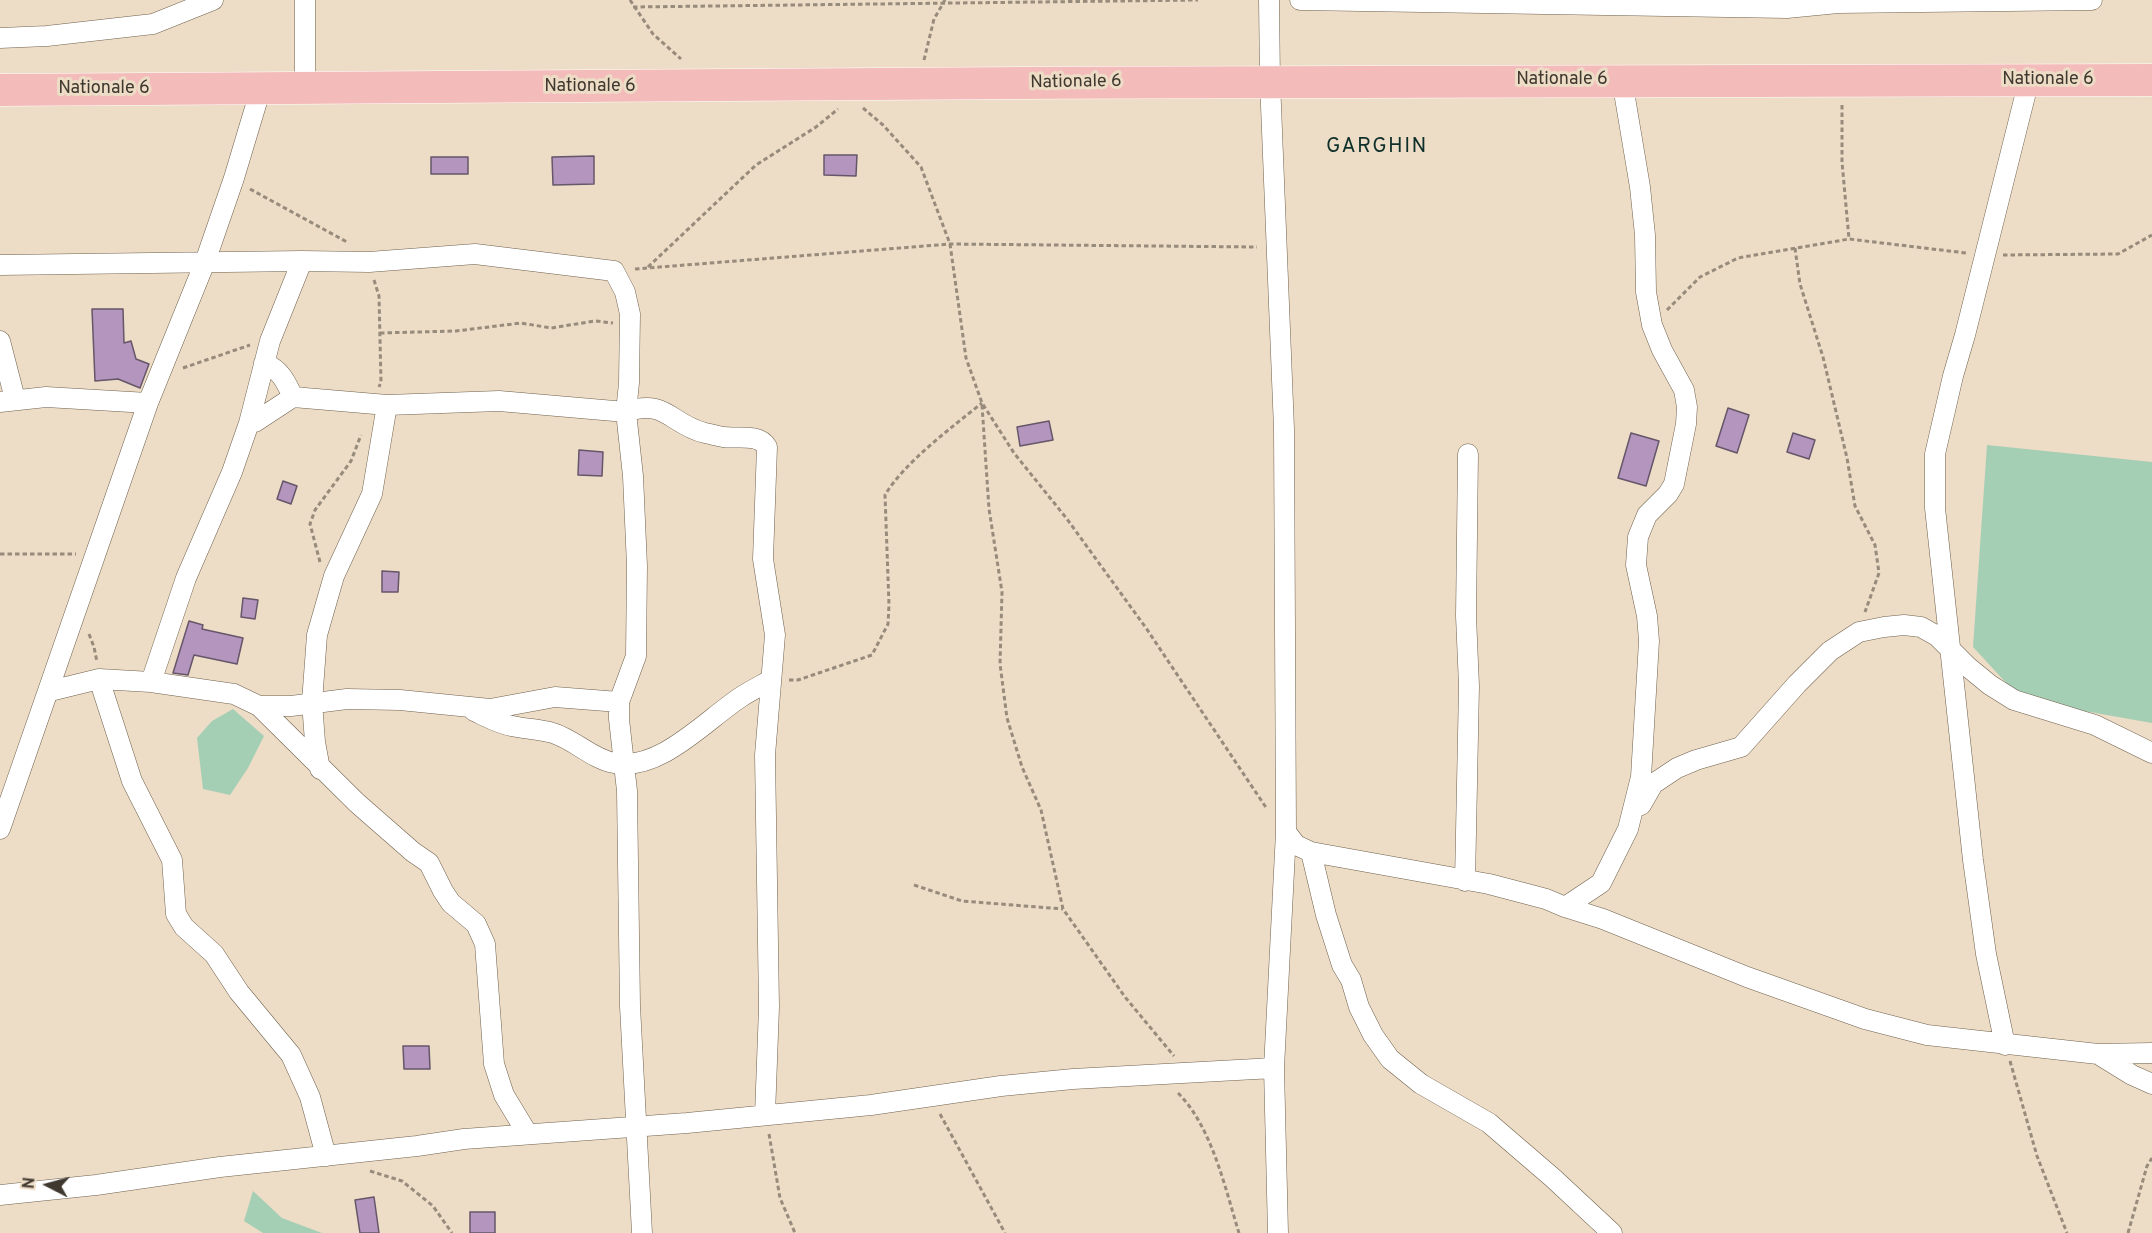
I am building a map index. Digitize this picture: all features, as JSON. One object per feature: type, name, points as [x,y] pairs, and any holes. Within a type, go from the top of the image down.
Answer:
[{"type":"main road","name":"Nationale 6","points":[[0,90],[712,86],[844,91],[918,85],[1270,81],[2152,80]]},
{"type":"street","points":[[0,38],[47,36],[153,24],[213,0]]},
{"type":"street","points":[[305,0],[305,88]]},
{"type":"street","points":[[1269,0],[1270,81],[1284,429],[1286,832],[1274,1068],[1278,1233]]},
{"type":"street","points":[[1300,0],[1578,2],[1786,8],[1873,1],[2092,0]]},
{"type":"street","points":[[1622,80],[1642,206],[1646,291],[1652,325],[1662,350],[1684,390],[1687,407],[1686,424],[1674,484],[1668,494],[1647,515],[1638,537],[1636,564],[1647,616],[1649,641],[1641,777],[1628,829]]},
{"type":"street","points":[[2005,1045],[1986,954],[1973,860],[1935,508],[1935,454],[2029,80]]},
{"type":"street","points":[[2,818],[50,691],[148,403],[205,262],[234,178],[261,88]]},
{"type":"street","points":[[0,265],[369,262],[476,254],[614,271],[626,292],[630,314],[629,383],[626,412],[633,476],[637,566],[636,644],[632,671],[619,702],[629,866],[630,1006],[642,1233]]},
{"type":"street","points":[[151,682],[186,578],[232,472],[249,423],[270,341],[302,261]]},
{"type":"street","points":[[0,342],[7,401],[46,397],[148,403]]},
{"type":"street","points":[[264,363],[274,367],[283,376],[293,397]]},
{"type":"street","points":[[249,423],[255,422],[293,397],[387,405],[500,401],[626,412],[640,408],[658,409],[701,432],[723,437],[758,439],[764,442],[767,447],[763,559],[775,635],[765,755],[769,1007],[765,1115]]},
{"type":"street","points":[[320,769],[312,702],[317,635],[322,611],[334,576],[372,494],[387,405]]},
{"type":"street","points":[[1465,881],[1469,686],[1466,616],[1468,454]]},
{"type":"street","points":[[1565,907],[1600,883],[1653,784],[1677,768],[1741,747],[1830,651],[1859,632],[1904,625],[1921,627],[1937,636],[1990,685],[2014,700],[2095,725],[2152,753]]},
{"type":"street","points":[[99,679],[132,781],[172,860],[176,914],[184,927],[214,954],[239,992],[291,1054],[310,1098],[326,1156]]},
{"type":"street","points":[[50,691],[99,679],[151,682],[234,694],[259,706],[320,769],[412,852],[429,863],[451,903],[476,924],[485,944],[494,1064],[504,1095],[527,1133]]},
{"type":"street","points":[[470,708],[499,723],[553,733],[570,740],[598,757],[613,763],[624,764],[648,759],[676,745],[741,697],[770,681]]},
{"type":"street","points":[[259,706],[291,706],[347,699],[400,699],[490,709],[555,698],[619,702]]},
{"type":"street","points":[[1286,832],[1296,845],[1311,852],[1489,884],[1546,898],[1747,977],[1865,1019],[1927,1035],[2098,1054],[2152,1053]]},
{"type":"street","points":[[1311,852],[1341,965],[1351,980],[1359,1007],[1373,1035],[1390,1059],[1421,1084],[1489,1123],[1612,1233]]},
{"type":"street","points":[[2098,1054],[2132,1075],[2152,1084]]},
{"type":"street","points":[[0,1195],[464,1139],[636,1127],[871,1106],[1001,1086],[1159,1073],[1274,1068]]},
{"type":"path","points":[[630,0],[653,34],[712,86]]},
{"type":"path","points":[[633,6],[1198,0]]},
{"type":"path","points":[[918,85],[934,19],[944,1]]},
{"type":"path","points":[[1842,82],[1842,162],[1849,239]]},
{"type":"path","points":[[647,268],[756,165],[816,126],[844,91],[883,125],[921,167],[950,244],[966,358],[982,403],[1014,453],[1067,519],[1146,628],[1264,805],[1286,832]]},
{"type":"path","points":[[234,178],[259,195],[328,233]]},
{"type":"path","points":[[1652,325],[1700,277],[1738,258],[1849,239],[1984,255],[2118,254],[2152,235]]},
{"type":"path","points":[[614,271],[950,244],[1277,247]]},
{"type":"path","points":[[1795,248],[1800,284],[1823,357],[1847,458],[1855,506],[1875,545],[1879,573],[1859,632]]},
{"type":"path","points":[[380,333],[456,332],[520,323],[551,328],[595,321],[629,326]]},
{"type":"path","points":[[159,376],[255,343],[270,341]]},
{"type":"path","points":[[770,681],[798,680],[872,655],[888,624],[885,495],[891,485],[937,440],[982,403]]},
{"type":"path","points":[[982,403],[989,509],[1002,592],[1000,664],[1007,718],[1023,767],[1041,810],[1063,909],[1125,997],[1188,1072]]},
{"type":"path","points":[[0,554],[97,554]]},
{"type":"path","points":[[78,608],[94,647],[99,679]]},
{"type":"path","points":[[914,885],[962,901],[1063,909]]},
{"type":"path","points":[[2005,1045],[2037,1156],[2067,1233]]},
{"type":"path","points":[[1159,1073],[1183,1098],[1206,1135],[1239,1233]]},
{"type":"path","points":[[931,1096],[1005,1233]]},
{"type":"path","points":[[765,1115],[780,1198],[795,1233]]},
{"type":"path","points":[[2128,1233],[2147,1166],[2152,1158]]},
{"type":"path","points":[[369,1170],[402,1181],[433,1206],[452,1233]]},
{"type":"green space","points":[[1987,445],[2152,462],[2152,723],[2022,700],[1973,647]]},
{"type":"green space","points":[[233,709],[264,736],[248,768],[230,795],[203,789],[197,738],[212,721]]},
{"type":"green space","points":[[253,1191],[282,1218],[322,1233],[263,1233],[244,1221]]},
{"type":"building","points":[[824,155],[857,155],[856,176],[824,175]]},
{"type":"building","points":[[594,156],[594,184],[553,185],[552,157]]},
{"type":"building","points":[[431,157],[468,157],[468,174],[431,174]]},
{"type":"building","points":[[92,309],[123,309],[124,343],[131,341],[136,359],[149,364],[140,388],[118,379],[95,381]]},
{"type":"building","points":[[1728,408],[1749,415],[1737,453],[1716,446]]},
{"type":"building","points":[[1049,421],[1053,440],[1020,446],[1017,427]]},
{"type":"building","points":[[1631,433],[1659,441],[1646,486],[1618,478]]},
{"type":"building","points":[[1793,433],[1815,440],[1809,459],[1787,452]]},
{"type":"building","points":[[579,450],[603,452],[602,476],[578,475]]},
{"type":"building","points":[[283,481],[297,486],[291,504],[277,499]]},
{"type":"building","points":[[382,571],[399,572],[398,592],[382,592]]},
{"type":"building","points":[[243,598],[258,600],[255,619],[241,617]]},
{"type":"building","points":[[189,621],[203,625],[202,629],[243,638],[237,664],[194,655],[188,675],[173,673]]},
{"type":"building","points":[[403,1046],[429,1046],[430,1069],[404,1069]]},
{"type":"building","points":[[374,1197],[379,1233],[360,1233],[355,1200]]},
{"type":"building","points":[[470,1212],[495,1212],[495,1233],[470,1233]]},
{"type":"district","name":"GARGHIN","points":[[1377,148]]}]
